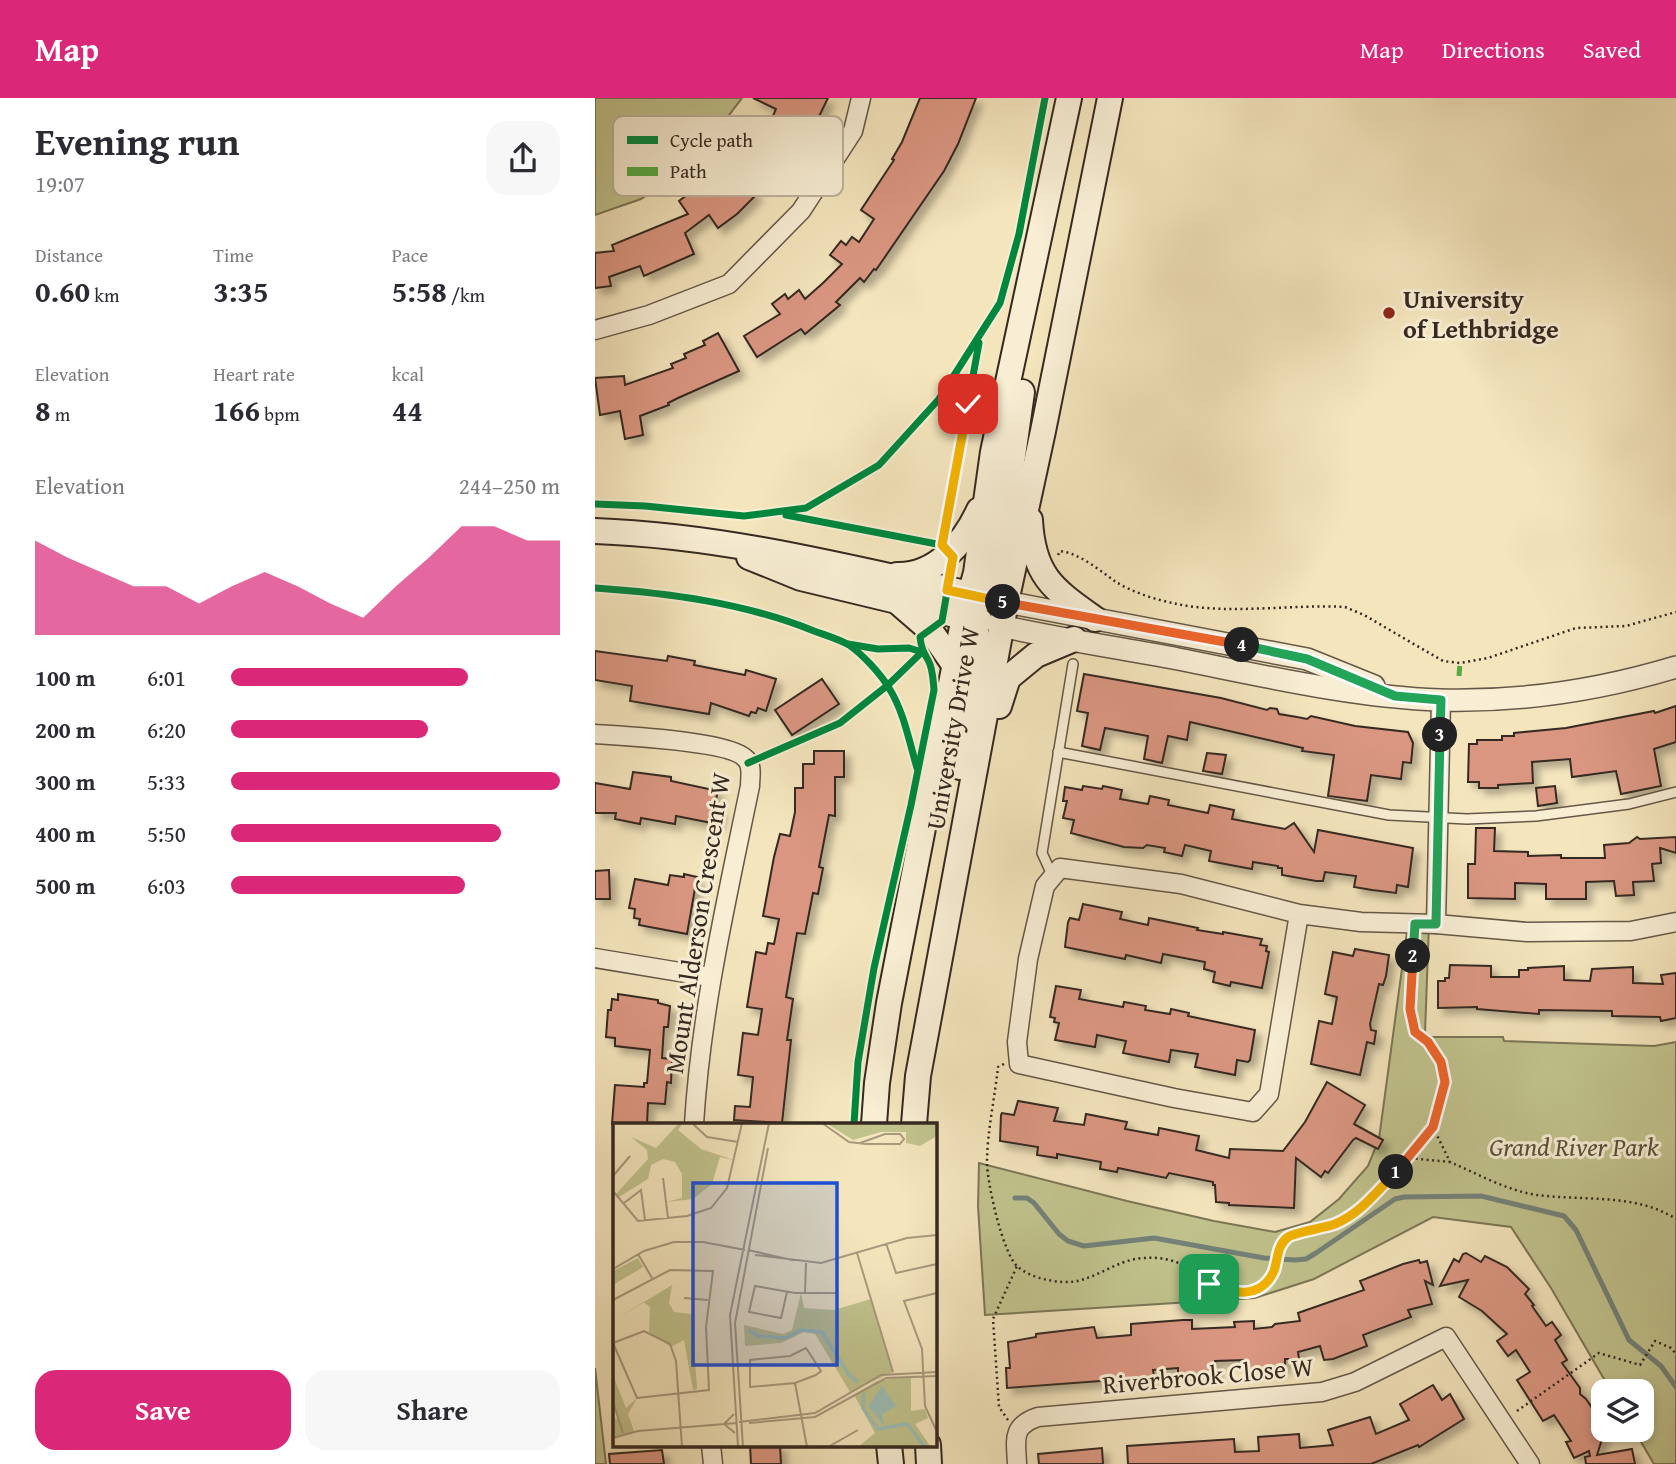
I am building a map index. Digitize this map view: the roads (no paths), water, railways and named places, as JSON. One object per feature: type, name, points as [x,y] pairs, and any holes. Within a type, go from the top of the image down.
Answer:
[{"type":"main road","name":"University Drive W","points":[[985,610],[976,573],[987,485],[1069,98]]},
{"type":"main road","name":"University Drive W","points":[[913,1123],[918,1076],[962,838],[985,610],[1029,494],[1110,98]]},
{"type":"main road","points":[[938,965],[941,894],[1038,287],[1044,215]]},
{"type":"main road","points":[[883,575],[922,572],[946,557],[969,530],[987,485]]},
{"type":"main road","points":[[1029,494],[1033,552],[1045,577],[1063,596],[1095,620]]},
{"type":"main road","points":[[595,530],[710,541],[788,554],[883,575],[985,610]]},
{"type":"main road","points":[[710,541],[801,578],[897,602],[985,610]]},
{"type":"main road","points":[[897,602],[930,630],[955,666]]},
{"type":"main road","points":[[874,1123],[889,1003],[955,666],[985,610]]},
{"type":"main road","points":[[962,838],[1008,678],[1036,655],[1074,639]]},
{"type":"main road","points":[[928,1446],[929,1464]]},
{"type":"street","points":[[843,146],[853,131],[861,98]]},
{"type":"street","points":[[595,330],[649,315],[729,284],[801,211],[811,196]]},
{"type":"street","points":[[985,610],[1095,620],[1307,659],[1395,696]]},
{"type":"street","points":[[985,610],[1074,639],[1336,689],[1441,700],[1554,694],[1608,685],[1676,667]]},
{"type":"street","points":[[1436,924],[1441,700]]},
{"type":"street","name":"Mount Alderson Crescent W","points":[[595,734],[680,741],[733,751],[746,757],[751,768],[750,786],[710,977],[694,1123]]},
{"type":"street","points":[[1299,914],[1269,1094],[1253,1112],[1174,1098],[1019,1064],[1017,1042],[1028,959],[1045,886],[1060,868],[1181,884],[1299,914],[1361,922],[1436,924],[1527,932],[1631,930],[1676,922]]},
{"type":"street","points":[[595,958],[710,977]]},
{"type":"street","name":"Riverbrook Close W","points":[[1017,1464],[1018,1430],[1029,1420],[1055,1414],[1322,1392],[1367,1377],[1445,1337],[1530,1464]]},
{"type":"street","points":[[711,1446],[713,1464]]},
{"type":"lane","points":[[1053,877],[1042,853],[1073,664]]},
{"type":"lane","points":[[1058,752],[1389,815],[1467,819],[1536,816],[1629,804],[1676,792]]},
{"type":"waterway","points":[[1015,1198],[1027,1198],[1059,1234],[1068,1241],[1084,1246],[1154,1238],[1264,1258],[1295,1260],[1306,1259],[1395,1199],[1404,1197],[1481,1196],[1564,1216],[1576,1230],[1629,1340],[1661,1366],[1676,1387]]},
{"type":"place","name":"University of Lethbridge","points":[[1389,313]]},
{"type":"park label","name":"Grand River Park","points":[[1574,1146]]}]
